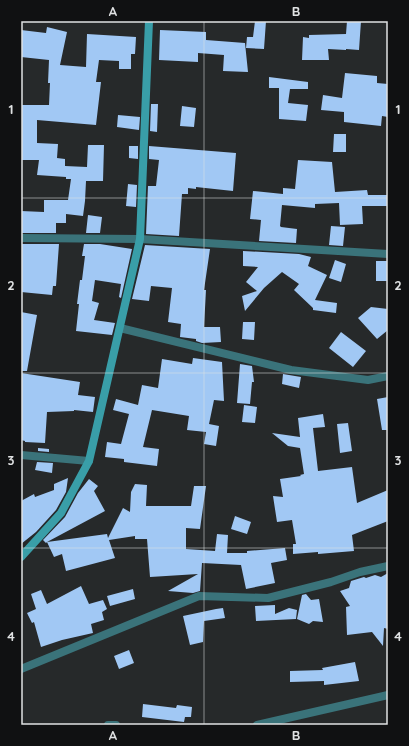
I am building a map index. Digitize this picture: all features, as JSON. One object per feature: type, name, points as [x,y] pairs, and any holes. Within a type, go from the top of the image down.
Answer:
[{"type":"street","points":[[21,557],[61,513],[89,461],[120,328],[140,239],[149,21],[145,21]]},
{"type":"street","points":[[21,238],[140,239],[388,254]]},
{"type":"street","points":[[120,328],[291,370],[368,380],[388,376]]},
{"type":"street","points":[[21,455],[89,461]]},
{"type":"street","points":[[21,669],[199,596],[268,598],[330,582],[360,572],[388,566]]},
{"type":"street","points":[[257,725],[388,694]]},
{"type":"street","points":[[108,725],[116,725]]},
{"type":"building","points":[[255,21],[266,21],[264,49],[246,48],[247,37],[253,37]]},
{"type":"building","points":[[347,21],[361,21],[359,50],[328,49],[329,60],[302,60],[303,37],[309,38],[309,35],[346,34]]},
{"type":"building","points":[[47,27],[67,32],[60,65],[86,67],[87,34],[136,37],[135,54],[131,54],[131,69],[119,69],[119,61],[99,60],[96,82],[101,82],[96,125],[37,120],[37,143],[58,144],[57,158],[65,159],[65,166],[87,167],[88,145],[104,145],[103,181],[86,181],[83,216],[66,214],[66,223],[56,223],[56,233],[21,233],[21,211],[44,212],[44,200],[68,200],[71,179],[66,179],[66,177],[37,175],[39,160],[21,160],[21,105],[49,105],[50,83],[48,83],[49,60],[21,57],[21,30],[46,33]]},
{"type":"building","points":[[160,30],[206,32],[206,40],[245,43],[248,72],[223,71],[224,55],[198,53],[198,62],[159,60]]},
{"type":"building","points":[[345,73],[377,76],[377,83],[388,84],[388,117],[382,116],[381,126],[344,122],[344,112],[321,110],[323,95],[342,98]]},
{"type":"building","points":[[269,77],[308,82],[308,89],[290,89],[288,103],[308,105],[306,121],[279,119],[279,88],[269,88]]},
{"type":"building","points":[[151,104],[158,104],[157,132],[150,131]]},
{"type":"building","points":[[182,106],[196,108],[194,127],[180,126]]},
{"type":"building","points":[[118,115],[140,117],[139,130],[117,127]]},
{"type":"building","points":[[334,134],[346,134],[346,152],[333,152]]},
{"type":"building","points":[[129,146],[138,146],[138,159],[129,158]]},
{"type":"building","points":[[149,146],[236,153],[233,191],[196,187],[196,189],[188,188],[188,194],[182,194],[179,236],[146,234],[148,186],[156,186],[159,160],[149,159]]},
{"type":"building","points":[[298,160],[332,162],[335,192],[367,190],[368,195],[388,195],[388,206],[362,206],[363,224],[340,225],[339,203],[315,204],[315,208],[282,205],[280,226],[297,229],[296,243],[259,241],[261,220],[250,219],[253,191],[283,194],[283,188],[295,189]]},
{"type":"building","points":[[128,184],[137,185],[136,207],[126,206]]},
{"type":"building","points":[[88,215],[102,217],[100,233],[86,233]]},
{"type":"building","points":[[331,226],[345,227],[343,246],[329,245]]},
{"type":"building","points":[[21,244],[59,244],[56,286],[53,286],[52,295],[21,292]]},
{"type":"building","points":[[84,244],[100,244],[132,249],[121,298],[119,297],[121,284],[95,280],[92,301],[99,303],[94,320],[115,323],[112,335],[76,331],[79,304],[77,304],[85,256],[82,256]]},
{"type":"building","points":[[145,245],[210,249],[204,290],[206,290],[204,327],[220,327],[221,342],[202,343],[196,341],[196,339],[180,337],[181,324],[168,322],[172,288],[151,286],[149,301],[132,299]]},
{"type":"building","points":[[243,251],[299,254],[311,257],[308,266],[327,275],[315,300],[337,303],[336,313],[313,310],[313,308],[294,290],[299,284],[282,272],[264,288],[245,311],[242,296],[257,291],[246,282],[258,267],[243,266]]},
{"type":"building","points":[[335,260],[346,264],[341,282],[329,278]]},
{"type":"building","points":[[376,261],[388,261],[388,281],[376,281]]},
{"type":"building","points":[[371,307],[388,309],[388,330],[377,339],[358,318]]},
{"type":"building","points":[[21,312],[37,315],[27,371],[21,371]]},
{"type":"building","points":[[243,322],[255,322],[254,340],[242,339]]},
{"type":"building","points":[[341,332],[366,351],[353,367],[329,348]]},
{"type":"building","points":[[193,358],[222,362],[224,401],[214,400],[209,424],[219,426],[216,446],[204,444],[206,432],[187,430],[189,416],[152,410],[143,447],[159,449],[157,466],[124,462],[124,459],[105,457],[107,442],[121,444],[129,414],[113,410],[116,399],[138,405],[142,385],[158,388],[162,359],[192,364]]},
{"type":"building","points":[[240,364],[252,366],[254,382],[252,382],[250,404],[237,403]]},
{"type":"building","points":[[21,373],[80,382],[78,395],[95,397],[93,412],[74,410],[47,412],[45,443],[25,442],[21,440]]},
{"type":"building","points":[[283,374],[301,377],[299,388],[282,384]]},
{"type":"building","points":[[388,397],[388,430],[382,430],[377,399]]},
{"type":"building","points":[[244,405],[257,407],[255,423],[242,422]]},
{"type":"building","points":[[323,414],[325,427],[313,428],[318,471],[352,467],[357,503],[388,490],[388,521],[352,535],[354,551],[318,554],[318,552],[293,554],[293,544],[296,544],[292,520],[277,522],[273,496],[283,497],[280,479],[301,476],[300,475],[304,474],[300,448],[288,446],[272,433],[300,437],[298,418]]},
{"type":"building","points":[[348,423],[352,451],[340,453],[337,424]]},
{"type":"building","points":[[38,448],[49,449],[49,452],[38,451]]},
{"type":"building","points":[[37,462],[53,463],[52,473],[35,470]]},
{"type":"building","points":[[68,478],[66,492],[56,510],[36,532],[21,544],[21,501],[34,494],[35,497],[54,490],[54,484]]},
{"type":"building","points":[[89,479],[98,486],[94,491],[105,511],[46,543],[43,540],[65,517],[78,493]]},
{"type":"building","points":[[135,484],[147,485],[146,506],[191,506],[194,486],[206,486],[200,529],[186,528],[186,549],[215,551],[217,534],[228,535],[227,553],[247,553],[247,551],[285,548],[287,560],[271,563],[275,583],[246,589],[241,565],[202,563],[200,591],[193,593],[168,591],[198,574],[150,577],[147,539],[135,539],[135,536],[109,540],[115,558],[66,571],[62,554],[54,557],[47,542],[107,534],[108,538],[123,508],[130,512],[131,492]]},
{"type":"building","points":[[235,516],[251,522],[247,534],[231,529]]},
{"type":"building","points":[[388,573],[388,629],[384,628],[383,646],[372,632],[347,635],[346,607],[350,606],[340,591],[349,588],[351,581],[375,575],[381,577]]},
{"type":"building","points":[[81,586],[89,604],[103,600],[107,609],[102,612],[104,620],[91,624],[93,633],[62,640],[41,647],[34,622],[32,623],[27,613],[36,609],[31,594],[41,590],[47,604]]},
{"type":"building","points":[[133,589],[135,599],[110,606],[107,596]]},
{"type":"building","points":[[306,594],[311,600],[319,599],[323,622],[313,621],[309,624],[297,619],[302,595]]},
{"type":"building","points":[[275,605],[275,614],[289,608],[297,610],[296,619],[256,621],[255,606]]},
{"type":"building","points":[[223,608],[225,618],[204,621],[203,642],[190,645],[183,616]]},
{"type":"building","points":[[129,650],[134,663],[119,669],[114,656]]},
{"type":"building","points":[[355,662],[359,681],[324,685],[324,681],[290,682],[290,671],[323,670],[322,668]]},
{"type":"building","points":[[143,704],[176,708],[177,705],[192,707],[191,717],[185,717],[184,722],[142,717]]}]
